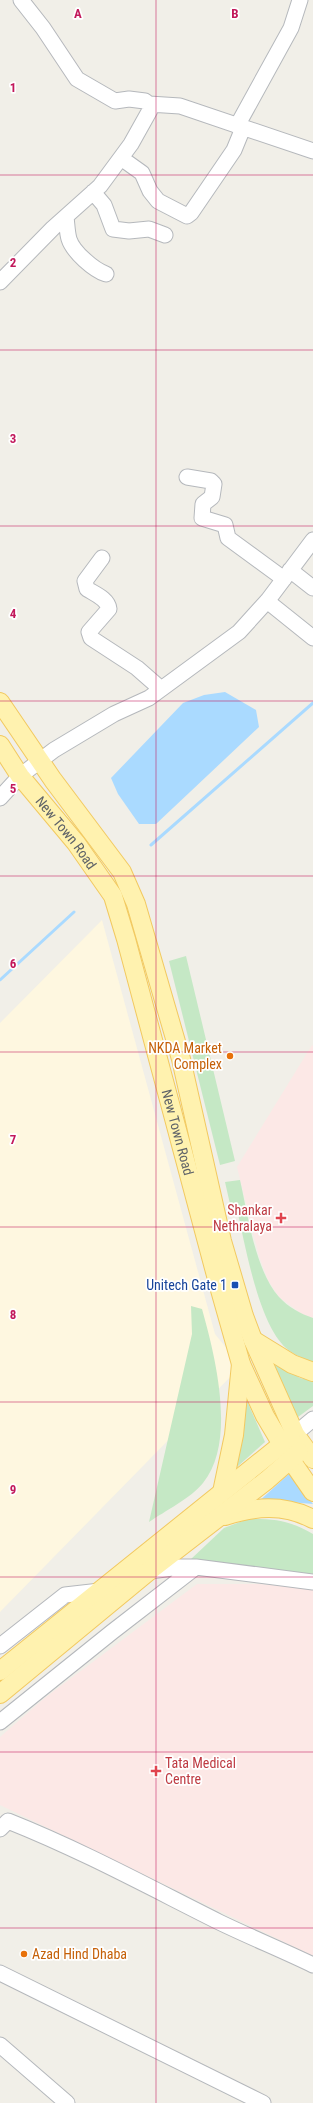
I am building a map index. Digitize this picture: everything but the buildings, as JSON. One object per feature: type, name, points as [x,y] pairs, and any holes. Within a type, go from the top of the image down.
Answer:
[{"type":"main road","name":"New Town Road","points":[[0,702],[39,761],[122,872],[136,904],[181,1059],[222,1241],[253,1340],[300,1448],[313,1492]]},
{"type":"main road","name":"New Town Road","points":[[0,745],[20,776],[76,843],[113,896],[241,1364],[265,1416],[300,1448]]},
{"type":"main road","points":[[253,1340],[292,1364],[313,1372]]},
{"type":"main road","points":[[222,1492],[234,1435],[241,1364]]},
{"type":"main road","points":[[0,1671],[222,1492],[300,1448]]},
{"type":"main road","points":[[0,1694],[151,1570],[267,1480],[300,1448]]},
{"type":"main road","points":[[217,1518],[248,1510],[269,1507],[292,1510],[313,1519]]},
{"type":"street","points":[[21,0],[43,28],[77,79],[115,101],[129,99],[145,101],[150,104],[180,106],[313,151]]},
{"type":"street","points":[[121,158],[142,173],[150,191],[158,201],[187,216],[191,213],[234,150],[240,127],[291,28],[300,0]]},
{"type":"street","points":[[0,282],[93,192],[132,144],[150,110],[150,104]]},
{"type":"street","points":[[93,192],[104,205],[113,229],[129,231],[149,229],[165,235]]},
{"type":"street","points":[[66,217],[69,239],[72,246],[91,266],[106,274]]},
{"type":"street","points":[[187,477],[211,481],[214,484],[212,498],[202,504],[202,518],[225,525],[228,538],[313,588]]},
{"type":"street","points":[[0,798],[20,776],[39,761],[114,714],[149,698],[239,632],[267,601],[313,540]]},
{"type":"street","points":[[102,558],[85,581],[87,589],[105,601],[108,609],[90,632],[91,638],[137,668],[161,689]]},
{"type":"street","points":[[267,601],[313,638]]},
{"type":"street","points":[[300,1448],[313,1419]]},
{"type":"street","points":[[0,1722],[196,1567]]},
{"type":"street","points":[[151,1570],[196,1567],[313,1582]]},
{"type":"street","points":[[0,1646],[65,1595],[100,1591]]},
{"type":"street","points":[[0,1829],[8,1821],[43,1835],[136,1879],[220,1922],[313,1965]]},
{"type":"street","points":[[0,1973],[262,2103]]},
{"type":"street","points":[[0,2045],[67,2103]]},
{"type":"shaded area","points":[[102,920],[215,1334],[241,1366],[0,1612],[0,1023]]},
{"type":"shaded area","name":"Shankar Nethralaya","points":[[312,1045],[313,1318],[302,1314],[279,1297],[268,1280],[259,1256],[237,1167]]},
{"type":"shaded area","name":"Tata Medical Centre","points":[[197,1584],[258,1584],[313,1588],[313,1956],[0,1805],[0,1737],[46,1697]]},
{"type":"green space","points":[[186,956],[235,1161],[220,1165],[169,961]]},
{"type":"green space","points":[[240,1180],[258,1257],[271,1286],[286,1304],[313,1318],[313,1362],[286,1348],[268,1322],[255,1285],[238,1214],[230,1204],[225,1182]]},
{"type":"green space","points":[[191,1306],[202,1309],[217,1373],[221,1422],[219,1445],[213,1466],[198,1489],[149,1522],[192,1334]]},
{"type":"green space","points":[[270,1359],[300,1378],[313,1381],[313,1406],[298,1417]]},
{"type":"green space","points":[[244,1394],[265,1442],[228,1475]]},
{"type":"green space","points":[[248,1519],[282,1521],[313,1534],[313,1574],[190,1560],[224,1528]]},
{"type":"water","points":[[225,692],[256,710],[259,727],[156,824],[139,824],[118,794],[111,778],[183,703],[204,695]]},
{"type":"water","points":[[290,1473],[313,1504],[278,1501],[257,1503]]},
{"type":"waterway","points":[[151,845],[313,703]]},
{"type":"waterway","points":[[0,980],[74,912]]},
{"type":"place","name":"NKDA Market Complex","points":[[230,1056]]},
{"type":"place","name":"Shankar Nethralaya","points":[[281,1218]]},
{"type":"place","name":"Unitech Gate 1","points":[[235,1285]]},
{"type":"place","name":"Tata Medical Centre","points":[[156,1771]]},
{"type":"place","name":"Azad Hind Dhaba","points":[[24,1954]]}]
